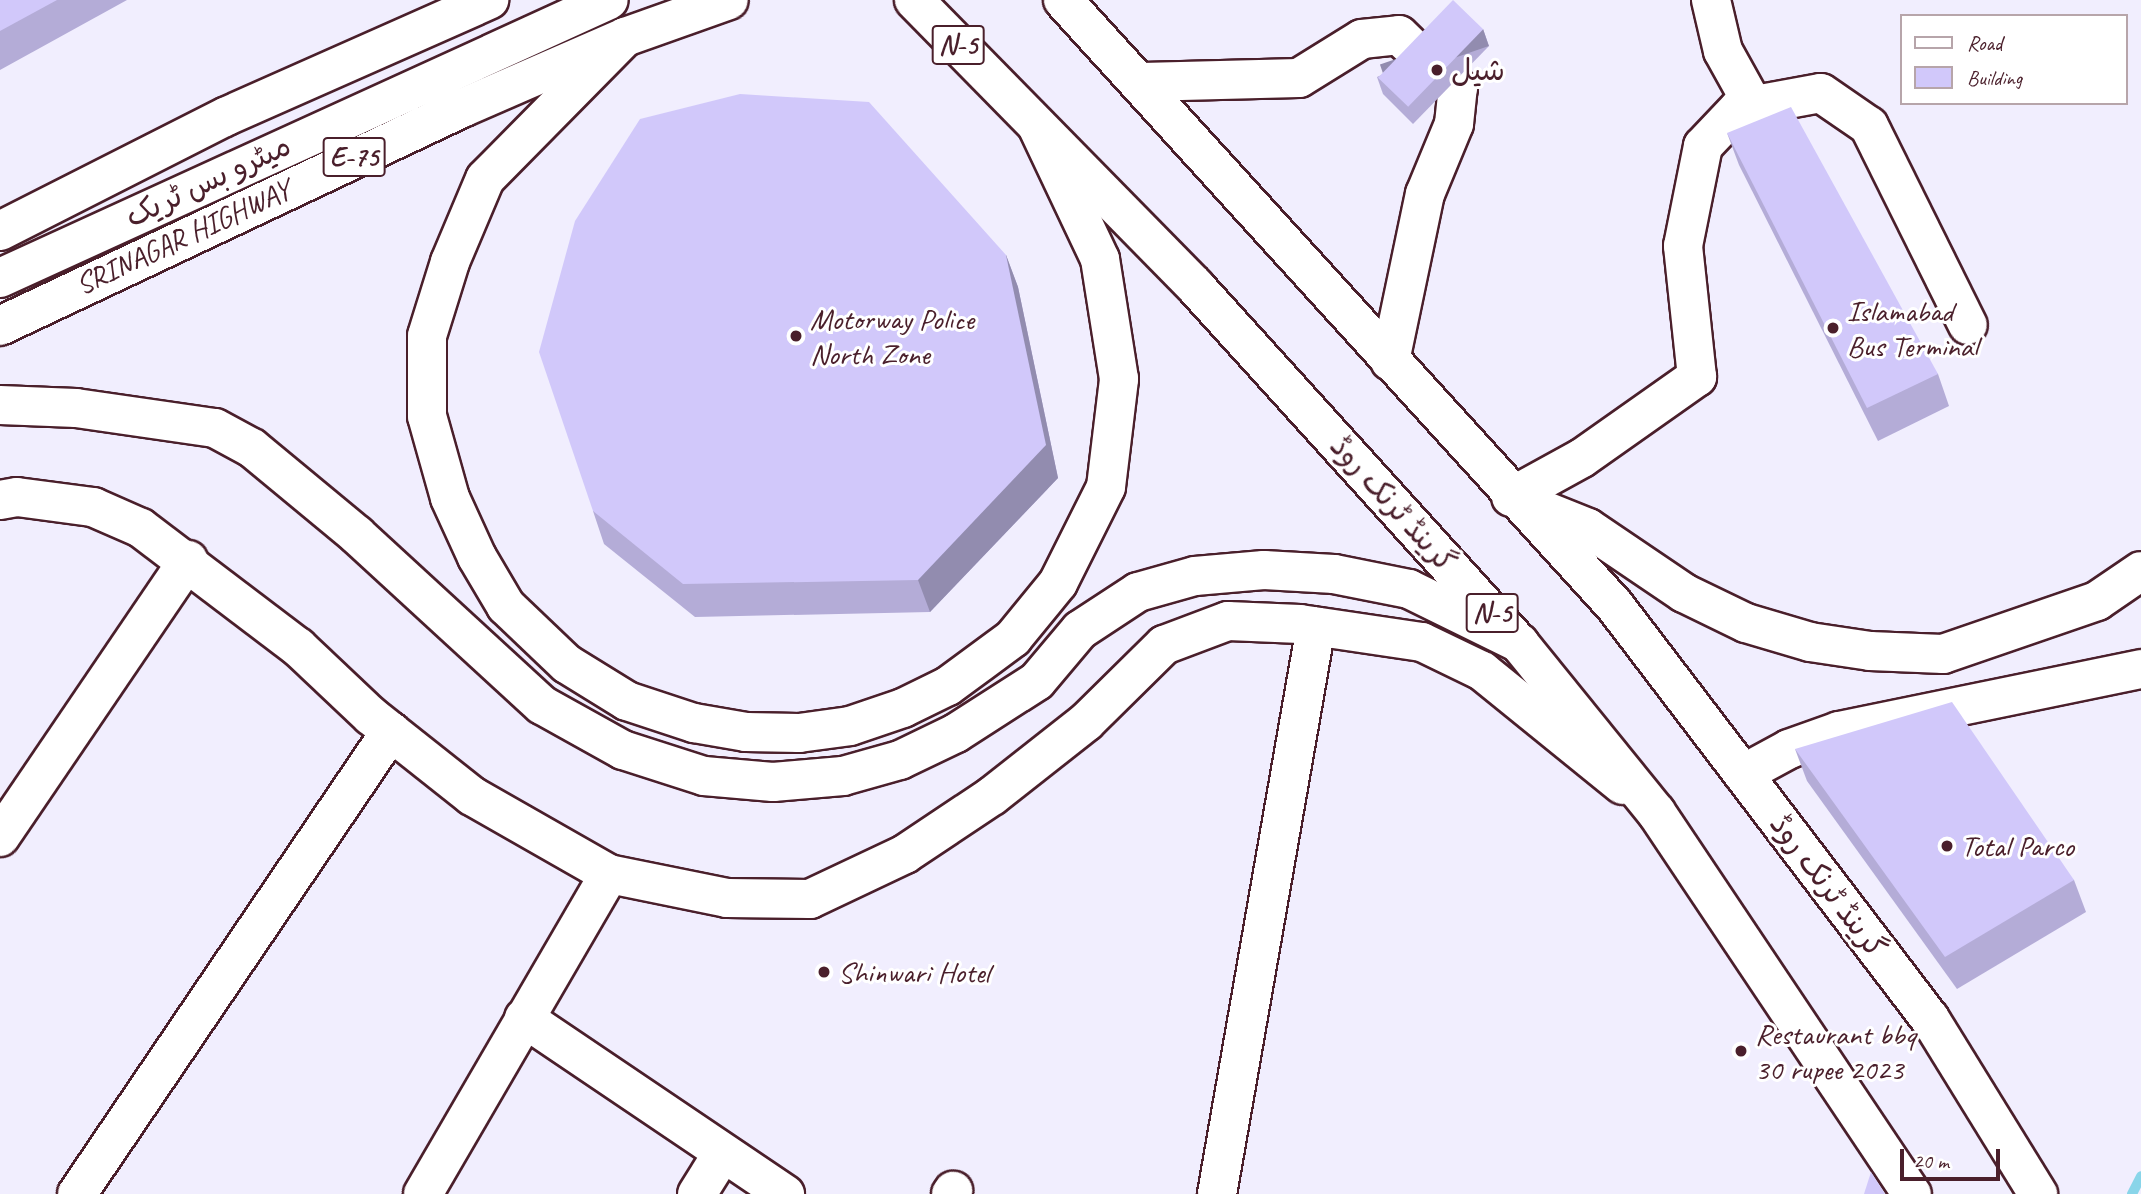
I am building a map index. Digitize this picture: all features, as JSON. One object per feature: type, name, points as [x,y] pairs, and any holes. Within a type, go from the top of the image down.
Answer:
[{"type":"main road","points":[[0,231],[227,116],[489,0]]},
{"type":"main road","name":"میٹرو بس ٹریک","points":[[0,278],[609,0]]},
{"type":"main road","name":"گرینڈ ٹرنک روڈ","points":[[914,0],[1194,285],[1519,643],[1656,812],[1912,1194]]},
{"type":"main road","name":"گرینڈ ٹرنک روڈ","points":[[1063,0],[1135,74],[1511,497],[1615,607],[1930,1019],[2038,1194]]},
{"type":"main road","points":[[1711,0],[1723,51],[1753,105]]},
{"type":"main road","name":"SRINAGAR HIGHWAY","points":[[0,326],[268,196],[625,37],[722,3]]},
{"type":"main road","points":[[1135,74],[1299,78],[1362,39],[1399,35],[1421,56]]},
{"type":"main road","points":[[625,37],[485,179],[450,262],[427,336],[427,416],[450,498],[477,557],[506,606],[567,664],[627,701],[694,723],[746,732],[799,733],[850,726],[903,708],[948,686],[1013,638],[1058,583],[1106,487],[1119,379],[1100,260],[1037,126]]},
{"type":"main road","points":[[1390,361],[1425,194],[1454,124],[1458,88],[1453,83]]},
{"type":"main road","points":[[1511,497],[1582,458],[1697,377],[1683,246],[1703,146],[1739,108],[1821,93],[1869,127],[1968,325]]},
{"type":"main road","points":[[0,201],[87,162],[227,116]]},
{"type":"main road","points":[[0,405],[76,408],[176,421],[224,433],[252,448],[357,536],[542,705],[624,750],[704,776],[785,781],[843,776],[900,760],[956,733],[1037,681],[1080,630],[1138,592],[1195,576],[1264,570],[1334,574],[1396,586],[1519,643]]},
{"type":"main road","points":[[0,500],[18,497],[93,507],[141,528],[188,560],[298,647],[391,731],[472,796],[609,874],[727,898],[810,899],[905,854],[992,796],[1086,723],[1164,645],[1228,621],[1316,627],[1422,642],[1482,671],[1656,812]]},
{"type":"main road","points":[[1511,497],[1588,528],[1684,593],[1746,623],[1810,642],[1870,652],[1943,654],[2097,601],[2141,571]]},
{"type":"main road","points":[[0,837],[188,560]]},
{"type":"main road","points":[[1217,1194],[1316,627]]},
{"type":"main road","points":[[1743,774],[1789,749],[1839,731],[2141,668]]},
{"type":"main road","points":[[77,1194],[391,731]]},
{"type":"main road","points":[[423,1194],[609,874]]},
{"type":"main road","points":[[524,1018],[785,1194]]},
{"type":"main road","points":[[697,1194],[722,1154]]},
{"type":"building","points":[[0,0],[57,0],[0,31]]},
{"type":"building","points":[[1453,0],[1483,29],[1408,107],[1378,78]]},
{"type":"building","name":"Motorway Police North Zone","points":[[740,94],[869,102],[1006,255],[1046,445],[918,580],[683,584],[593,511],[539,352],[575,221],[640,119]]},
{"type":"building","points":[[1791,107],[1938,374],[1867,408],[1727,133]]},
{"type":"building","name":"Total Parco","points":[[1952,702],[2074,880],[1945,957],[1795,749]]},
{"type":"building","points":[[1871,1172],[1885,1194],[1864,1194]]},
{"type":"waterway","points":[[2132,1194],[2141,1176]]},
{"type":"place","name":"شیل","points":[[1437,70]]},
{"type":"place","name":"Islamabad Bus Terminal","points":[[1833,328]]},
{"type":"place","name":"Motorway Police North Zone","points":[[796,336]]},
{"type":"place","name":"Total Parco","points":[[1947,846]]},
{"type":"place","name":"Shinwari Hotel","points":[[824,972]]},
{"type":"place","name":"Restaurant bbq 30 rupee 2023","points":[[1741,1051]]}]
